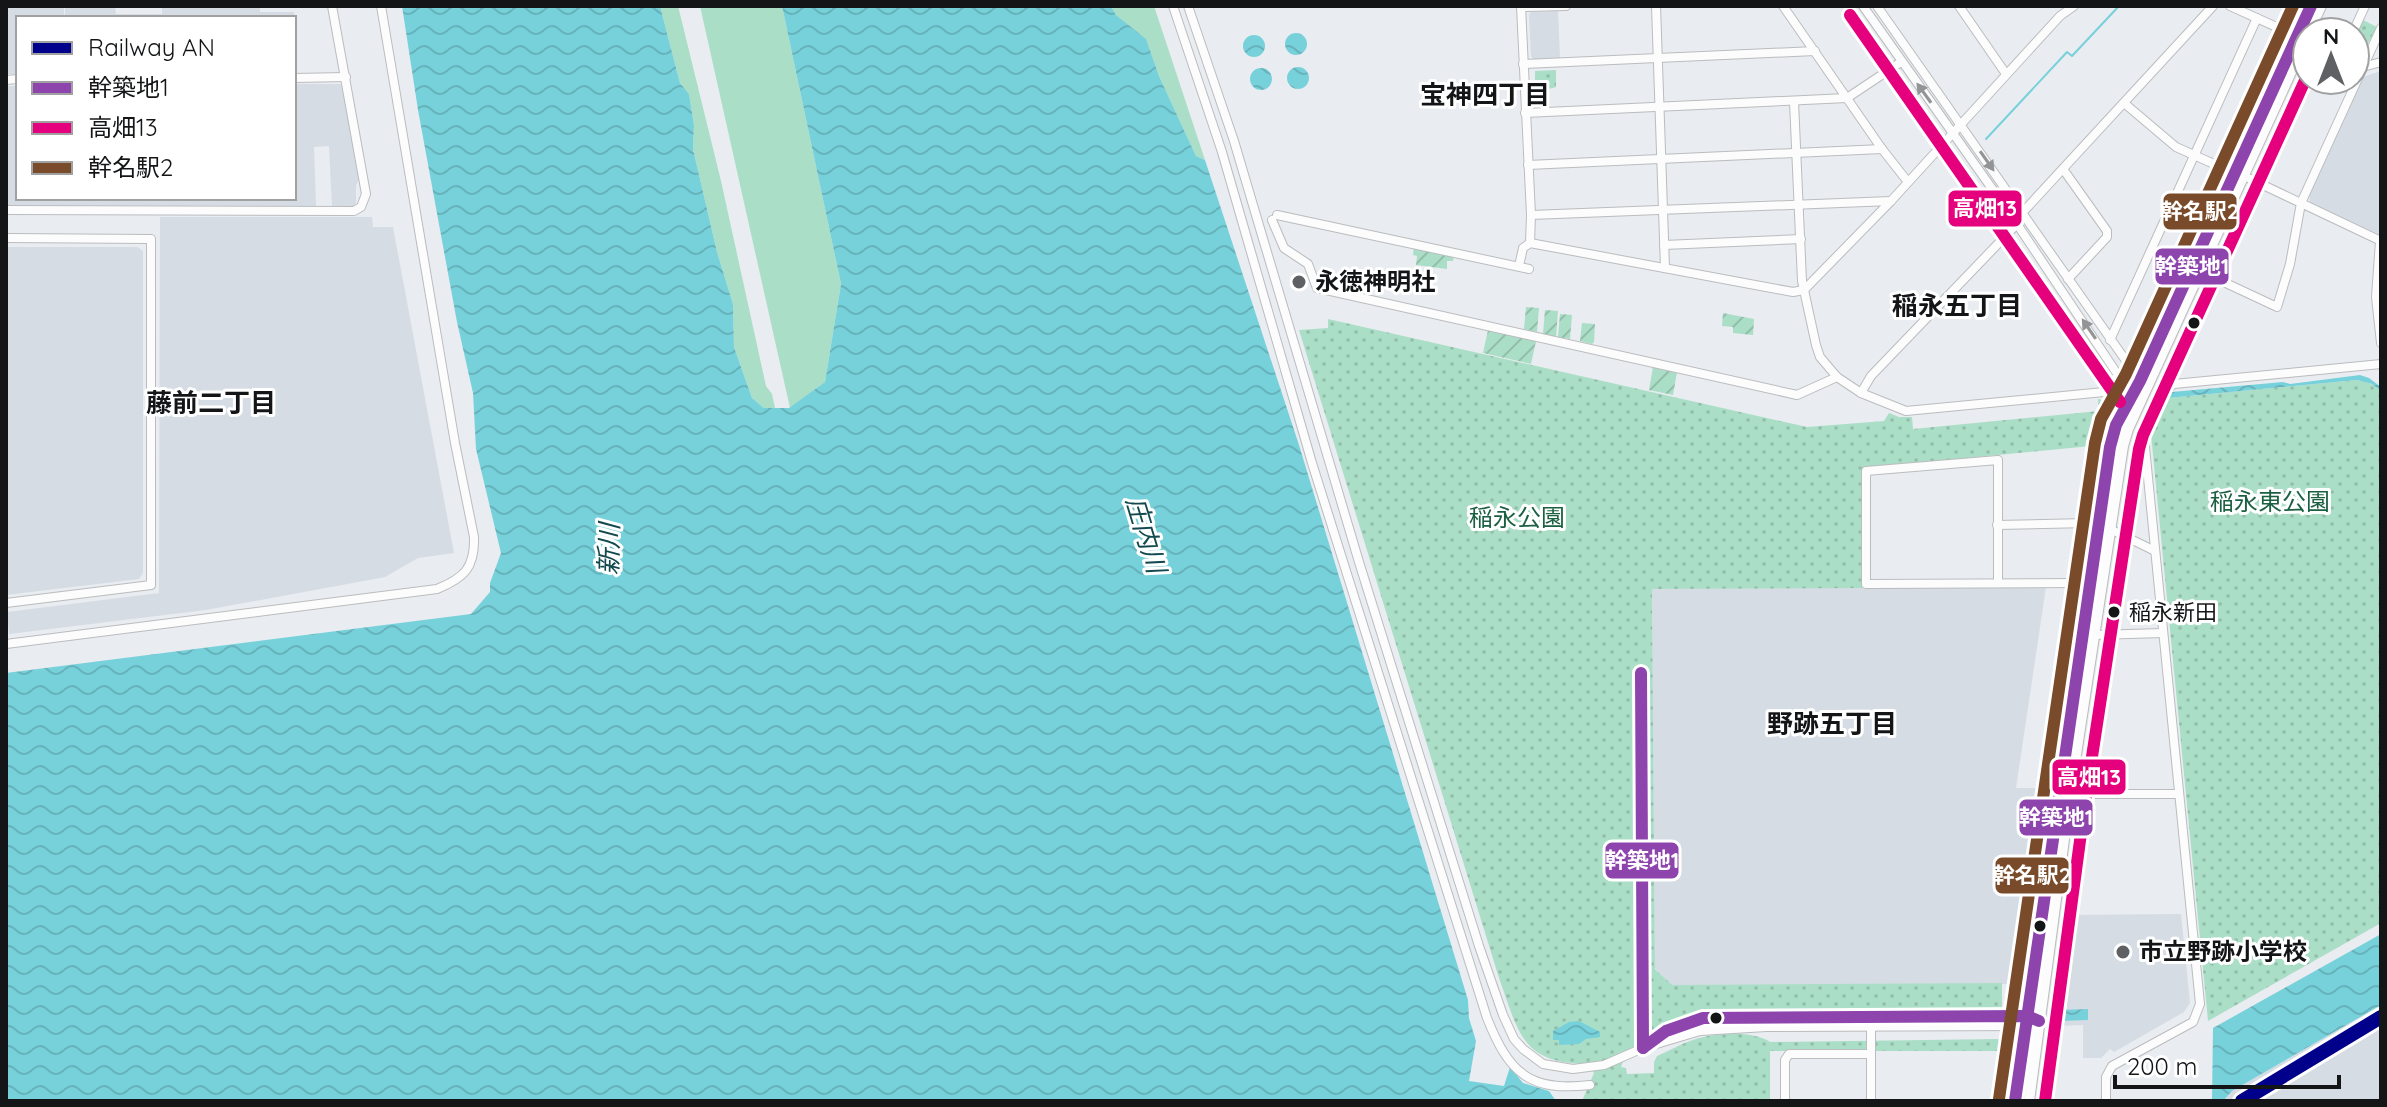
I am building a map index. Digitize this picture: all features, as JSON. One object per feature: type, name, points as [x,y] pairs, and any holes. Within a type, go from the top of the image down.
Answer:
[{"type":"main road","points":[[2029,1101],[2070,794],[2123,446],[2143,385],[2291,66]]},
{"type":"main road","points":[[2015,1101],[2110,447],[2116,425],[2133,393],[2143,385],[2200,271],[2239,175]]},
{"type":"street","points":[[6,210],[354,211],[365,201],[366,194],[332,6]]},
{"type":"street","points":[[6,644],[437,589],[455,582],[468,569],[475,553],[474,537],[452,427],[381,6]]},
{"type":"street","points":[[1173,6],[1222,152],[1312,463],[1487,1018],[1504,1054],[1533,1082],[1590,1085]]},
{"type":"street","points":[[1188,6],[1234,141],[1359,562],[1507,1027],[1523,1049],[1543,1064],[1563,1068],[1604,1065],[1643,1048],[1700,1031],[2026,1021]]},
{"type":"street","points":[[1530,243],[1521,7],[1566,6]]},
{"type":"street","points":[[1656,6],[1665,268]]},
{"type":"street","points":[[1783,6],[1908,182]]},
{"type":"street","points":[[1863,6],[2133,393]]},
{"type":"street","points":[[1877,6],[2143,385]]},
{"type":"street","points":[[1959,6],[2006,74]]},
{"type":"street","points":[[2060,6],[2060,16]]},
{"type":"street","points":[[1519,266],[1523,248],[1530,243],[1793,292],[1804,290],[1891,201],[2060,16],[2074,6]]},
{"type":"street","points":[[2023,212],[2213,6]]},
{"type":"street","points":[[2230,6],[2291,31]]},
{"type":"street","points":[[2110,340],[2257,18]]},
{"type":"street","points":[[1523,64],[1815,51]]},
{"type":"street","points":[[1525,113],[1847,98],[1901,62]]},
{"type":"street","points":[[296,78],[346,77]]},
{"type":"street","points":[[2200,271],[2277,307],[2290,264],[2301,203],[2346,96]]},
{"type":"street","points":[[1794,102],[1804,290],[1820,357],[1837,377],[1861,393],[1906,411],[2104,392],[2118,375]]},
{"type":"street","points":[[2124,103],[2176,147],[2194,157],[2380,241],[2376,297],[2381,343]]},
{"type":"street","points":[[1528,165],[1882,149]]},
{"type":"street","points":[[2063,169],[2107,231],[2107,237],[2068,279]]},
{"type":"street","points":[[1531,215],[1891,201]]},
{"type":"street","points":[[1529,269],[1275,217],[1284,248],[1308,264],[1317,288],[1797,395],[1837,377]]},
{"type":"street","points":[[1861,393],[1871,376],[2017,224]]},
{"type":"street","points":[[6,238],[151,239],[151,585],[6,603]]},
{"type":"street","points":[[1664,245],[1801,239]]},
{"type":"street","points":[[2106,1101],[2106,1077],[2112,1066],[2193,1022],[2199,1010],[2144,437],[2166,388],[2174,384],[2381,364]]},
{"type":"street","points":[[1998,583],[1998,460],[1866,471],[1866,584],[2091,583]]},
{"type":"street","points":[[1997,525],[2088,523],[2112,530],[2155,551]]},
{"type":"street","points":[[2094,635],[2163,633]]},
{"type":"street","points":[[2070,794],[2179,794]]},
{"type":"street","points":[[1643,1048],[1666,1031],[1703,1018],[2039,1021]]},
{"type":"street","points":[[1871,1027],[1871,1101]]},
{"type":"street","points":[[1785,1101],[1785,1060],[1789,1054],[1870,1054]]},
{"type":"shaded area","points":[[6,6],[64,6],[64,16],[16,16],[16,74],[6,74]]},
{"type":"shaded area","points":[[65,6],[115,6],[116,14],[162,14],[162,6],[260,6],[260,12],[294,12],[294,16],[65,16]]},
{"type":"shaded area","points":[[1558,11],[1560,58],[1534,60],[1531,56],[1529,15],[1531,12]]},
{"type":"shaded area","points":[[2381,71],[2381,235],[2310,203],[2309,197],[2354,96],[2371,96],[2371,74]]},
{"type":"shaded area","points":[[296,84],[340,84],[360,178],[356,185],[356,203],[354,206],[332,206],[329,146],[314,147],[316,206],[6,205],[6,86],[16,86],[16,200],[296,200]]},
{"type":"shaded area","points":[[160,217],[372,217],[373,227],[393,227],[454,553],[418,558],[385,577],[206,610],[9,634],[7,612],[159,593]]},
{"type":"shaded area","points":[[6,247],[137,247],[143,251],[143,573],[139,579],[6,595]]},
{"type":"shaded area","points":[[2046,587],[2016,788],[2050,788],[2024,969],[2007,984],[1671,985],[1655,968],[1652,589]]},
{"type":"shaded area","name":"市立野跡小学校","points":[[2181,914],[2190,1003],[2184,1012],[2114,1052],[2110,1049],[2101,1058],[2083,1058],[2083,1025],[2050,1026],[2055,1013],[2055,990],[2066,915]]},
{"type":"shaded area","points":[[2381,1005],[2381,1101],[2223,1101],[2232,1091]]},
{"type":"green space","points":[[660,6],[678,6],[721,181],[766,386],[772,394],[775,408],[764,408],[752,398],[734,347],[733,304],[717,252],[693,149],[694,125],[689,94],[680,83]]},
{"type":"green space","points":[[700,6],[782,6],[841,284],[825,382],[790,408]]},
{"type":"green space","points":[[1111,6],[1154,6],[1205,160],[1196,156],[1146,40],[1116,15]]},
{"type":"green space","points":[[2371,24],[2377,27],[2371,38]]},
{"type":"green space","points":[[1556,70],[1556,87],[1535,93],[1535,71]]},
{"type":"green space","points":[[1414,246],[1454,255],[1453,261],[1447,261],[1447,269],[1416,265]]},
{"type":"green space","points":[[1526,307],[1539,308],[1537,332],[1524,329]]},
{"type":"green space","points":[[1545,310],[1558,311],[1556,337],[1543,334]]},
{"type":"green space","points":[[1723,313],[1754,319],[1753,335],[1733,333],[1733,327],[1722,326]]},
{"type":"green space","points":[[1560,314],[1572,315],[1570,339],[1558,337]]},
{"type":"green space","name":"稲永公園","points":[[1328,319],[1807,427],[1884,421],[1889,413],[1912,417],[1913,429],[2099,411],[2098,399],[2110,402],[2100,454],[2091,446],[1862,468],[1862,588],[1652,589],[1655,969],[1672,985],[2002,983],[2002,1011],[1704,1013],[1665,1028],[1626,1053],[1621,1067],[1626,1068],[1627,1074],[1654,1073],[1657,1056],[1693,1040],[1732,1034],[1770,1042],[1998,1039],[2011,1051],[1770,1051],[1770,1101],[1582,1101],[1594,1073],[1589,1064],[1549,1058],[1536,1052],[1526,1042],[1512,1015],[1499,978],[1299,330],[1328,328]]},
{"type":"green space","points":[[1582,323],[1595,324],[1592,344],[1580,341]]},
{"type":"green space","points":[[1488,330],[1536,341],[1531,364],[1483,353]]},
{"type":"green space","points":[[1653,367],[1677,372],[1673,395],[1649,390]]},
{"type":"green space","name":"稲永東公園","points":[[2357,380],[2372,384],[2381,391],[2381,923],[2208,1021],[2151,434],[2168,398]]},
{"type":"water","points":[[402,6],[660,6],[680,83],[689,94],[694,125],[693,149],[717,252],[733,304],[734,347],[752,398],[764,408],[789,408],[825,382],[841,284],[782,6],[1111,6],[1116,15],[1146,39],[1159,76],[1196,156],[1205,160],[1299,445],[1468,1000],[1469,1018],[1476,1041],[1469,1081],[1504,1086],[1510,1067],[1523,1083],[1549,1091],[1556,1101],[6,1101],[6,673],[471,614],[490,592],[490,583],[501,553],[476,449],[473,393],[418,110]]},
{"type":"water","points":[[1296,33],[1307,44],[1296,55],[1285,44]]},
{"type":"water","points":[[1254,35],[1265,46],[1254,57],[1243,46]]},
{"type":"water","points":[[1298,67],[1309,78],[1298,89],[1287,78]]},
{"type":"water","points":[[1261,68],[1272,79],[1261,90],[1250,79]]},
{"type":"water","points":[[2360,375],[2381,387],[2381,391],[2372,384],[2357,380],[2168,398],[2172,392],[2283,382],[2290,384]]},
{"type":"water","points":[[2381,934],[2381,1005],[2232,1091],[2223,1101],[2212,1101],[2213,1028]]},
{"type":"water","points":[[2088,1009],[2088,1020],[2059,1021],[2059,1010]]},
{"type":"water","points":[[1579,1021],[1600,1032],[1600,1037],[1586,1039],[1579,1044],[1559,1045],[1559,1040],[1553,1040],[1553,1031],[1569,1022]]},
{"type":"waterway","points":[[1986,139],[2067,52],[2072,56],[2119,6]]},
{"type":"rail line","name":"AN","points":[[2242,1101],[2381,1017]]},
{"type":"transit line","name":"幹名駅2","points":[[1999,1099],[2101,419],[2126,374],[2293,6]]},
{"type":"transit line","name":"幹築地1","points":[[2015,1101],[2110,447],[2116,425],[2140,381],[2311,6]]},
{"type":"transit line","name":"高畑13","points":[[1850,15],[2120,402]]},
{"type":"transit line","name":"高畑13","points":[[2045,1101],[2086,796],[2139,449],[2298,96]]},
{"type":"transit line","name":"幹築地1","points":[[1641,673],[1643,1048]]},
{"type":"transit line","name":"幹築地1","points":[[1643,1048],[1666,1031],[1703,1018],[2027,1016],[2039,1021]]},
{"type":"place","name":"永徳神明社","points":[[1299,282]]},
{"type":"place","name":"稲永新田","points":[[2114,612]]},
{"type":"place","name":"市立野跡小学校","points":[[2123,952]]},
{"type":"district","name":"宝神四丁目","points":[[1485,95]]},
{"type":"district","name":"稲永五丁目","points":[[1957,306]]},
{"type":"district","name":"藤前二丁目","points":[[211,403]]},
{"type":"district","name":"野跡五丁目","points":[[1832,724]]},
{"type":"water label","name":"庄内川","points":[[1146,535]]},
{"type":"water label","name":"新川","points":[[609,549]]}]
